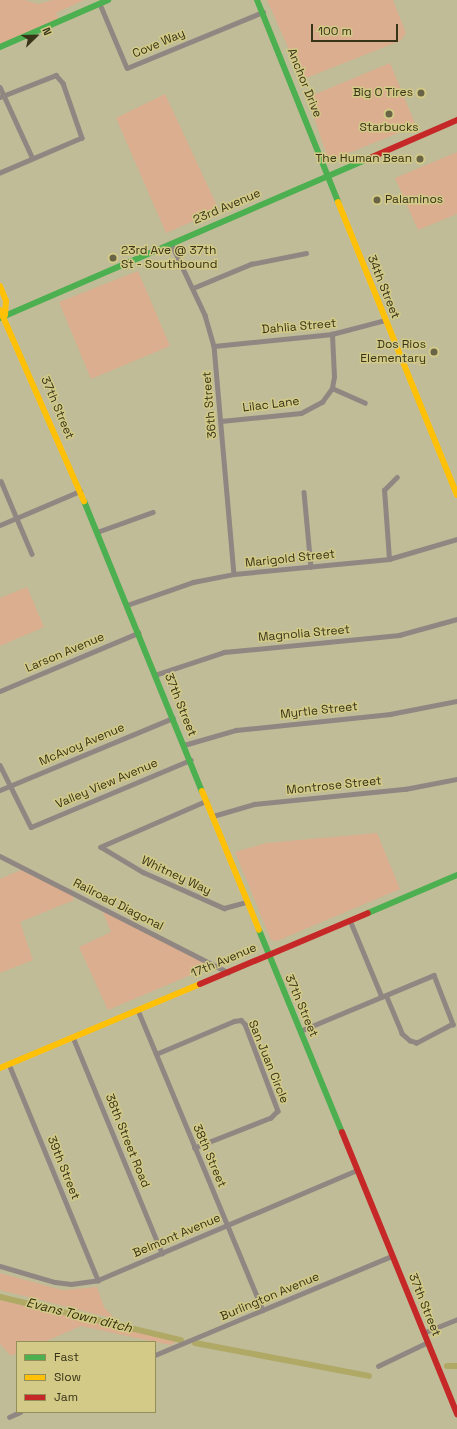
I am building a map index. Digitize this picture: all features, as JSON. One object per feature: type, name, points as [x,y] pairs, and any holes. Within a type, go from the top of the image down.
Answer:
[{"type":"main road","points":[[0,47],[108,0]]},
{"type":"main road","name":"Anchor Drive","points":[[258,0],[305,112],[326,176]]},
{"type":"main road","name":"23rd Avenue","points":[[1,314],[171,243],[457,120]]},
{"type":"main road","name":"34th Street","points":[[326,176],[457,495]]},
{"type":"main road","name":"37th Street","points":[[0,286],[6,301],[1,314],[97,532],[268,955],[457,1414]]},
{"type":"main road","name":"17th Avenue","points":[[0,1068],[457,875]]},
{"type":"street","name":"Cove Way","points":[[100,4],[127,68],[262,12]]},
{"type":"street","points":[[0,173],[32,157],[43,156],[82,138],[63,83],[56,75],[48,76],[2,96]]},
{"type":"street","points":[[0,87],[2,96],[32,157]]},
{"type":"street","name":"36th Street","points":[[171,243],[193,288],[214,346],[234,574]]},
{"type":"street","points":[[193,288],[251,264],[306,252]]},
{"type":"street","name":"Dahlia Street","points":[[214,346],[332,334],[385,320]]},
{"type":"street","points":[[332,334],[335,370],[332,388],[365,403]]},
{"type":"street","name":"Lilac Lane","points":[[221,421],[301,413],[322,402],[332,388]]},
{"type":"street","points":[[389,560],[384,490],[397,477]]},
{"type":"street","points":[[1,481],[32,554]]},
{"type":"street","points":[[0,525],[80,491]]},
{"type":"street","points":[[304,492],[311,567]]},
{"type":"street","points":[[97,532],[153,512]]},
{"type":"street","name":"Marigold Street","points":[[127,605],[174,588],[234,574],[389,560],[457,539]]},
{"type":"street","name":"Magnolia Street","points":[[155,675],[224,652],[399,635],[457,619]]},
{"type":"street","name":"Larson Avenue","points":[[0,691],[138,633]]},
{"type":"street","name":"Myrtle Street","points":[[184,745],[236,730],[390,714],[457,701]]},
{"type":"street","name":"McAvoy Avenue","points":[[0,790],[173,718]]},
{"type":"street","name":"Valley View Avenue","points":[[10,786],[31,827],[190,760]]},
{"type":"street","points":[[0,765],[10,786]]},
{"type":"street","name":"Montrose Street","points":[[213,816],[254,804],[405,789],[457,779]]},
{"type":"street","name":"Whitney Way","points":[[207,801],[101,847],[143,872],[224,908],[247,902]]},
{"type":"street","name":"Railroad Diagonal","points":[[0,856],[228,972]]},
{"type":"street","points":[[300,1031],[384,996],[434,975],[453,1024],[417,1043],[410,1041],[402,1034],[384,996],[350,920]]},
{"type":"street","name":"38th Street","points":[[138,1010],[263,1310]]},
{"type":"street","name":"San Juan Circle","points":[[156,1054],[234,1021],[241,1020],[245,1024],[278,1111],[270,1118],[195,1148]]},
{"type":"street","name":"38th Street Road","points":[[73,1037],[162,1253]]},
{"type":"street","name":"39th Street","points":[[9,1064],[98,1280]]},
{"type":"street","name":"Belmont Avenue","points":[[0,1266],[55,1282],[76,1284],[98,1280],[357,1170]]},
{"type":"street","name":"Burlington Avenue","points":[[156,1356],[392,1256]]},
{"type":"street","points":[[423,1333],[457,1319]]},
{"type":"street","points":[[378,1366],[428,1342]]},
{"type":"street","points":[[9,1417],[18,1413]]},
{"type":"shaded area","points":[[0,0],[25,0],[38,4],[53,0],[84,0],[56,13],[59,19],[0,44]]},
{"type":"shaded area","points":[[267,0],[393,0],[406,33],[400,41],[306,78],[297,68]]},
{"type":"shaded area","points":[[390,63],[416,126],[329,161],[311,109],[313,95]]},
{"type":"shaded area","points":[[165,94],[219,210],[166,233],[116,118]]},
{"type":"shaded area","points":[[457,152],[457,214],[418,230],[395,178]]},
{"type":"shaded area","points":[[138,271],[170,346],[91,379],[59,302]]},
{"type":"shaded area","points":[[27,587],[44,627],[0,646],[0,598]]},
{"type":"shaded area","points":[[377,833],[400,889],[277,941],[271,940],[235,852],[266,843]]},
{"type":"shaded area","points":[[21,870],[72,895],[74,900],[20,922],[33,960],[0,973],[0,879]]},
{"type":"shaded area","points":[[102,910],[212,966],[108,1010],[79,947],[111,932]]},
{"type":"shaded area","points":[[0,1273],[62,1290],[97,1287],[104,1307],[115,1319],[0,1290]]},
{"type":"shaded area","points":[[0,1300],[178,1341],[170,1345],[81,1326],[46,1341],[16,1341],[16,1354],[11,1356],[0,1344]]},
{"type":"waterway","name":"Evans Town ditch","points":[[0,1297],[181,1340]]},
{"type":"waterway","name":"Evans Town ditch","points":[[195,1343],[369,1376]]},
{"type":"waterway","name":"Evans Town ditch","points":[[447,1366],[457,1366]]},
{"type":"traffic: fast","points":[[0,47],[108,0]]},
{"type":"traffic: fast","points":[[257,0],[338,202]]},
{"type":"traffic: fast","points":[[0,318],[372,157]]},
{"type":"traffic: fast","points":[[84,501],[202,791]]},
{"type":"traffic: fast","points":[[368,913],[457,875]]},
{"type":"traffic: fast","points":[[259,930],[342,1132]]},
{"type":"traffic: slow","points":[[338,202],[457,495]]},
{"type":"traffic: slow","points":[[0,286],[6,301],[5,315]]},
{"type":"traffic: slow","points":[[0,310],[84,501]]},
{"type":"traffic: slow","points":[[202,791],[259,930]]},
{"type":"traffic: slow","points":[[0,1068],[200,984]]},
{"type":"traffic: jam","points":[[372,157],[457,120]]},
{"type":"traffic: jam","points":[[200,984],[368,913]]},
{"type":"traffic: jam","points":[[342,1132],[457,1414]]},
{"type":"place","name":"Big O Tires","points":[[421,93]]},
{"type":"place","name":"Starbucks","points":[[389,114]]},
{"type":"place","name":"The Human Bean","points":[[420,159]]},
{"type":"place","name":"Palaminos","points":[[377,200]]},
{"type":"place","name":"23rd Ave @ 37th St - Southbound","points":[[113,258]]},
{"type":"place","name":"Dos Rios Elementary","points":[[434,352]]}]
